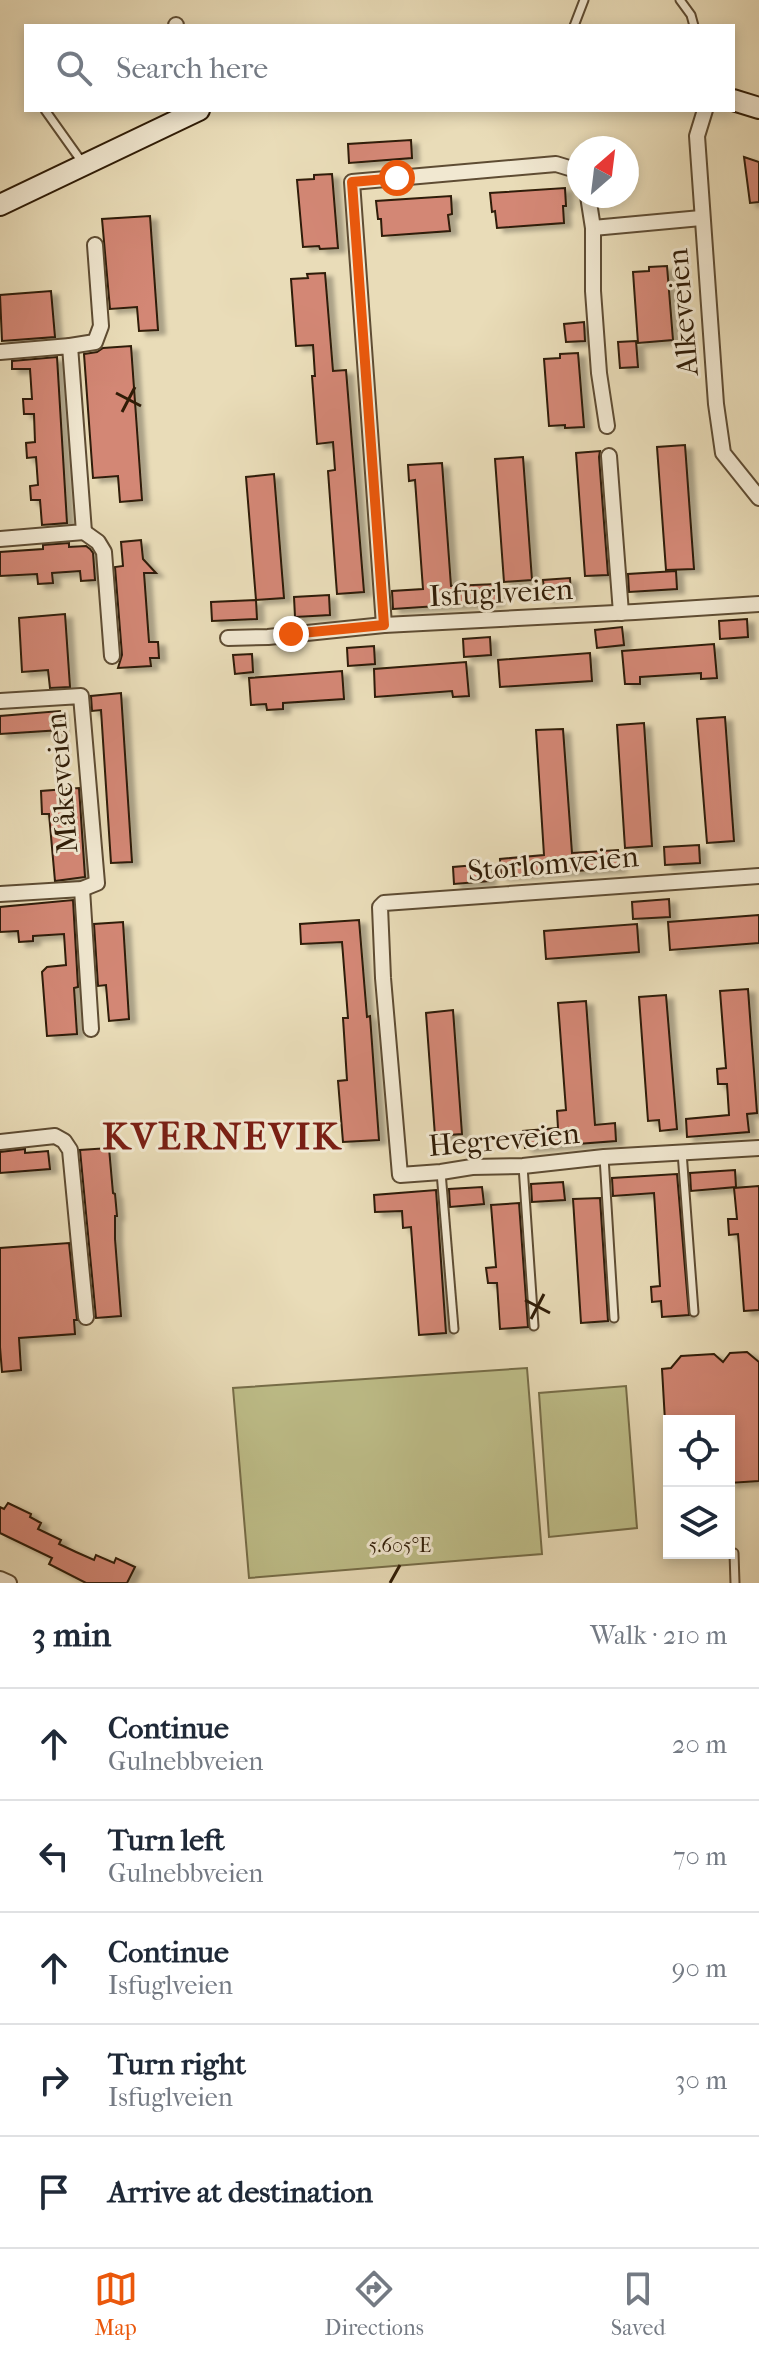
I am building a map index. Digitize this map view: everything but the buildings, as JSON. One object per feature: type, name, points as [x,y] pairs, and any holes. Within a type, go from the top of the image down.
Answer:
[{"type":"main road","points":[[735,101],[759,108]]},
{"type":"main road","points":[[0,205],[189,112]]},
{"type":"street","name":"Alkeveien","points":[[704,112],[697,136],[716,404],[723,453],[759,498]]},
{"type":"street","points":[[384,625],[352,182],[556,164],[567,167]]},
{"type":"street","points":[[590,208],[599,373],[607,426]]},
{"type":"street","points":[[593,228],[701,218]]},
{"type":"street","points":[[0,352],[95,342],[101,326],[95,245]]},
{"type":"street","points":[[70,346],[84,532]]},
{"type":"street","points":[[609,456],[621,613]]},
{"type":"street","points":[[0,539],[84,532],[98,542],[104,552],[112,656]]},
{"type":"street","name":"Isfuglveien","points":[[228,638],[384,625],[759,604]]},
{"type":"street","name":"Måkeveien","points":[[0,701],[81,696],[97,883],[82,889],[0,894]]},
{"type":"street","name":"Storlomveien","points":[[380,934],[380,907],[384,903],[759,876]]},
{"type":"street","name":"Måkeveien","points":[[82,889],[91,1029]]},
{"type":"street","name":"Hegreveien","points":[[380,934],[400,1175],[604,1157],[759,1148]]},
{"type":"street","points":[[0,1142],[55,1136],[64,1141],[70,1150],[86,1317]]},
{"type":"street","points":[[0,1579],[9,1583]]},
{"type":"lane","points":[[575,24],[584,0]]},
{"type":"lane","points":[[680,0],[693,24]]},
{"type":"lane","points":[[46,112],[83,164]]},
{"type":"lane","points":[[682,1152],[694,1312]]},
{"type":"lane","points":[[604,1157],[614,1318]]},
{"type":"lane","points":[[523,1166],[534,1326]]},
{"type":"lane","points":[[441,1172],[454,1329]]},
{"type":"lane","points":[[734,1559],[735,1583]]},
{"type":"green space","points":[[527,1368],[542,1554],[249,1578],[233,1388]]},
{"type":"green space","points":[[626,1386],[637,1528],[549,1537],[539,1393]]},
{"type":"district","name":"KVERNEVIK","points":[[222,1136]]},
{"type":"route","points":[[291,634],[384,625],[352,182],[397,178]]}]
